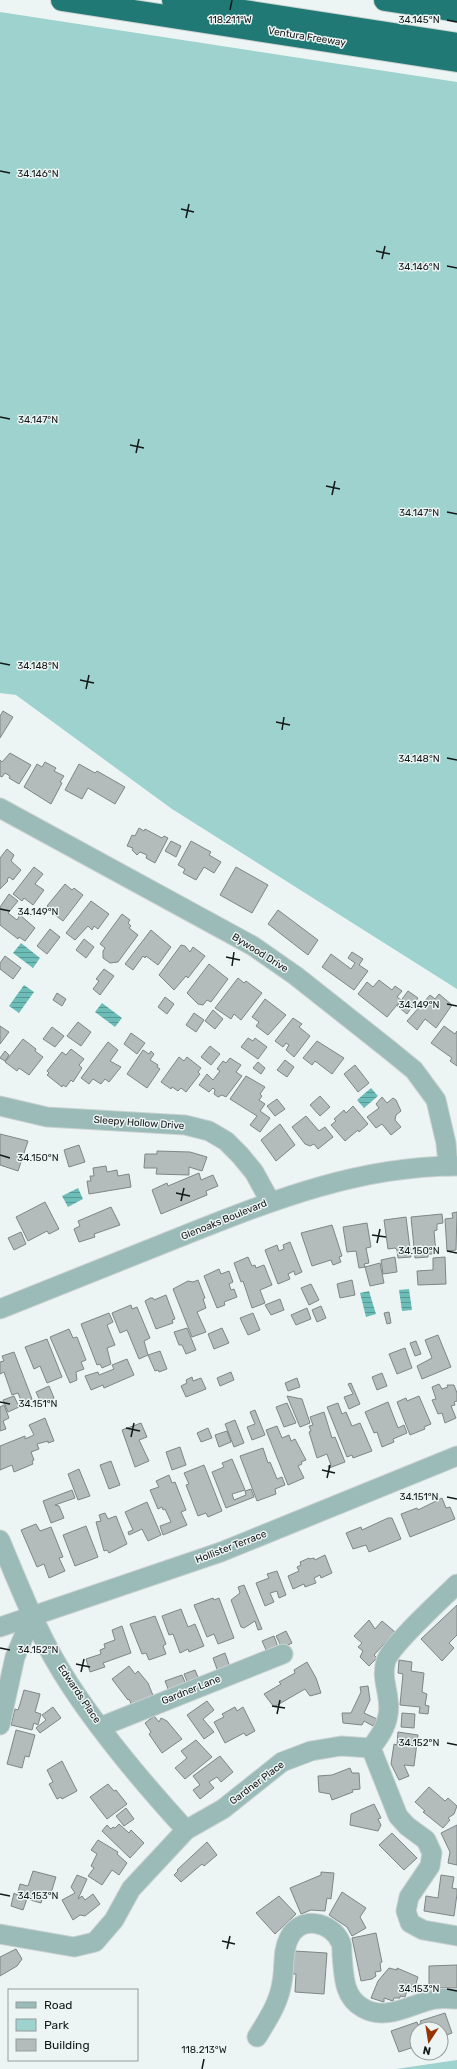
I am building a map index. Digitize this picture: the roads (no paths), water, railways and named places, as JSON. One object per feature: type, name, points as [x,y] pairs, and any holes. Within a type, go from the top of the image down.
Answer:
[{"type":"highway","name":"Ventura Freeway","points":[[62,0],[457,61]]},
{"type":"highway","points":[[173,0],[457,44]]},
{"type":"highway","points":[[385,0],[457,11]]},
{"type":"street","name":"Bywood Drive","points":[[0,808],[253,946],[296,976],[381,1043],[414,1070],[436,1100],[453,1166]]},
{"type":"street","name":"Sleepy Hollow Drive","points":[[0,1106],[47,1117],[185,1125],[209,1131],[226,1141],[240,1154],[254,1172],[270,1201]]},
{"type":"street","name":"Glenoaks Boulevard","points":[[0,1309],[270,1201],[326,1183],[389,1172],[453,1166]]},
{"type":"street","name":"Hollister Terrace","points":[[0,1627],[221,1552],[457,1456]]},
{"type":"street","name":"Edwards Place","points":[[0,1540],[32,1617],[70,1685],[134,1773],[186,1830]]},
{"type":"street","points":[[457,1584],[396,1645],[386,1659],[383,1676],[389,1714],[384,1731],[372,1748],[398,1816],[407,1826],[426,1840],[432,1853],[430,1866],[409,1897],[406,1911],[410,1922],[423,1930],[457,1936]]},
{"type":"street","points":[[0,1725],[15,1657],[32,1617]]},
{"type":"street","name":"Gardner Lane","points":[[100,1727],[283,1654]]},
{"type":"street","name":"Gardner Place","points":[[0,1934],[74,1947],[95,1942],[114,1920],[131,1889],[186,1830],[223,1809],[282,1762],[311,1751],[340,1746],[372,1748]]},
{"type":"street","points":[[257,2037],[275,2008],[282,1982],[284,1950],[289,1936],[299,1926],[311,1922],[324,1926],[335,1933],[341,1943],[344,1982],[350,1997],[363,2008],[378,2014],[394,2012],[436,1999],[457,1999]]}]
